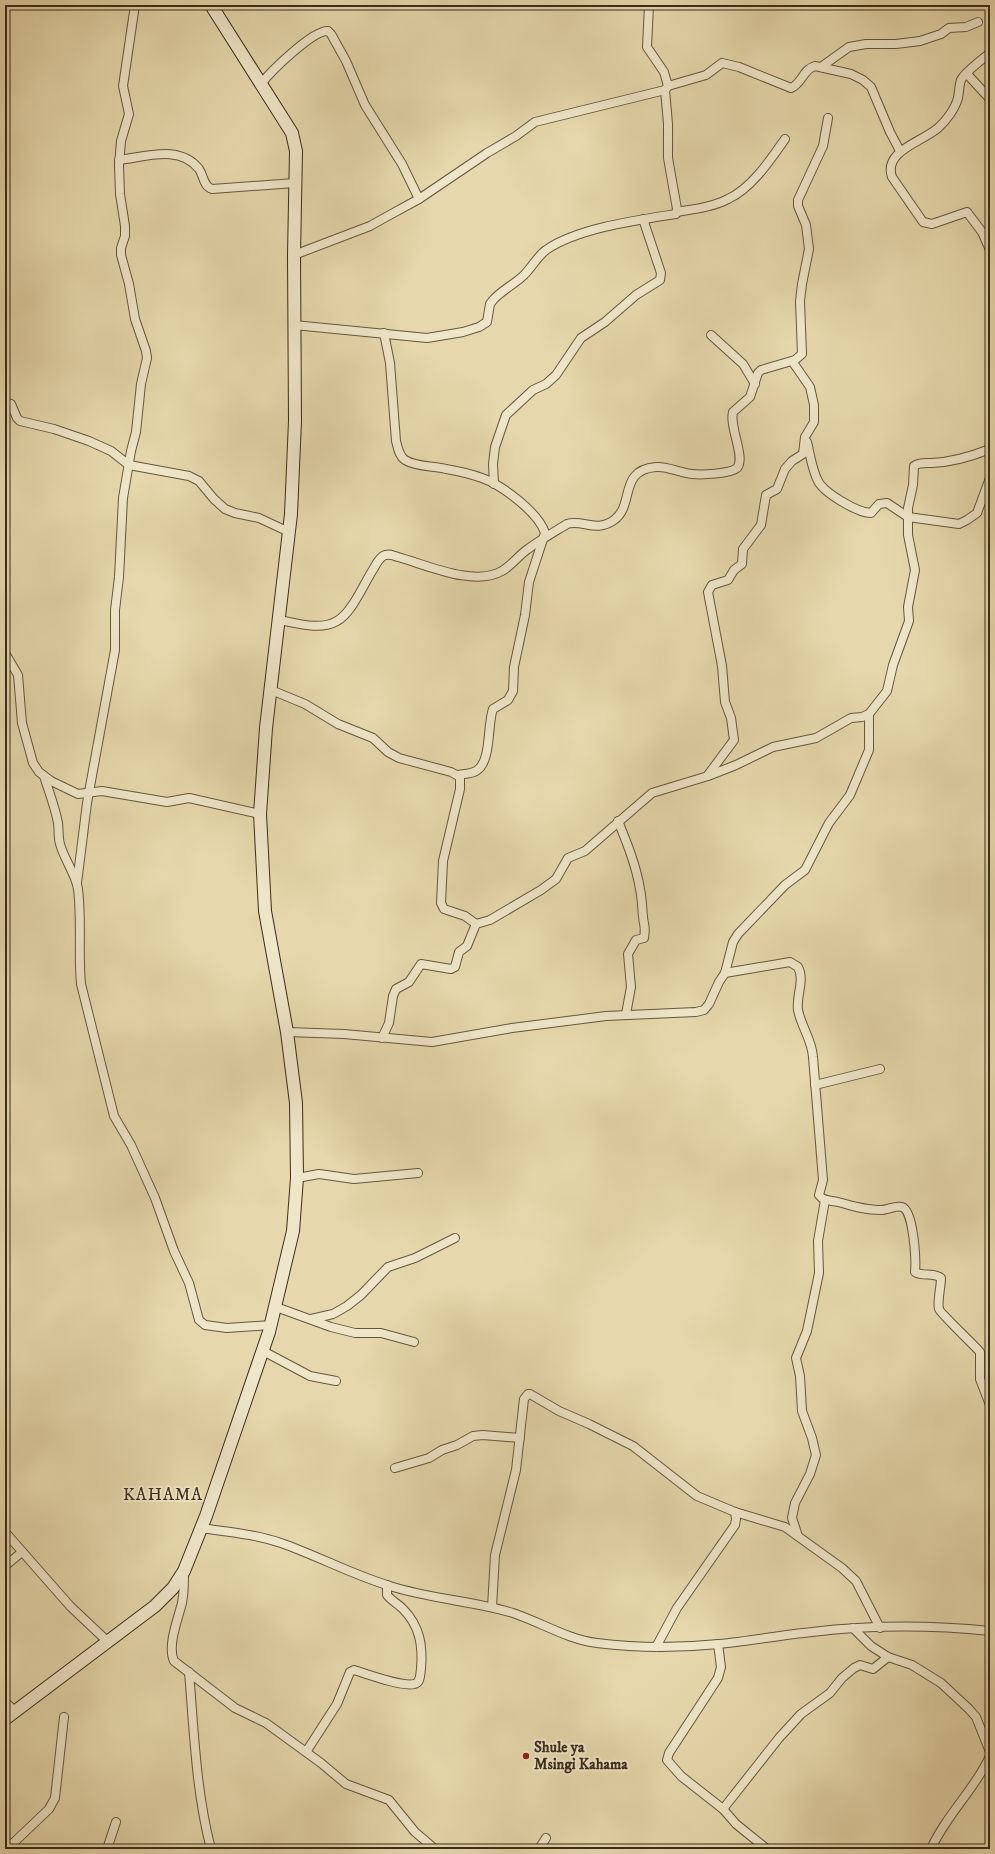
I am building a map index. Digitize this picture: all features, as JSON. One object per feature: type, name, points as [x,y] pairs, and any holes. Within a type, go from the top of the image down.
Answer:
[{"type":"main road","points":[[10,1715],[155,1606],[173,1588],[184,1571],[201,1528],[263,1351],[276,1306],[293,1230],[297,1178],[296,1103],[287,1032],[265,911],[260,814],[271,690],[289,532],[295,421],[294,255],[296,151],[292,133],[213,6]]},
{"type":"street","points":[[135,5],[123,86],[129,114],[121,141],[119,160],[120,194],[125,226],[125,236],[120,248],[129,284],[134,319],[147,354],[141,384],[136,432],[131,451],[123,498],[120,561],[115,610],[115,650],[89,792],[77,883],[81,920],[79,965],[81,984],[114,1116],[131,1145],[155,1198],[174,1251],[188,1278],[199,1320],[205,1325],[227,1328],[271,1325]]},
{"type":"street","points":[[649,5],[647,47],[664,72],[668,124],[668,158],[677,212]]},
{"type":"street","points":[[822,67],[849,47],[866,44],[896,44],[920,41],[941,34],[949,28],[966,27],[978,22]]},
{"type":"street","points":[[261,84],[274,68],[293,51],[320,32],[328,31],[346,61],[365,105],[402,164],[419,199]]},
{"type":"street","points":[[990,53],[962,80],[954,108],[942,124],[933,132],[910,147],[900,151],[891,163],[890,172],[923,222],[932,224],[967,212],[982,232],[990,250]]},
{"type":"street","points":[[294,255],[370,226],[419,199],[535,122],[666,88],[706,75],[722,63],[740,67],[791,88],[799,83],[810,67],[822,67],[850,74],[863,80],[871,87],[890,132],[900,151]]},
{"type":"street","points":[[967,74],[990,99]]},
{"type":"street","points":[[279,620],[309,626],[325,625],[336,622],[346,615],[379,561],[383,556],[389,554],[464,576],[482,576],[502,571],[526,550],[573,522],[592,526],[613,521],[621,512],[630,484],[635,476],[643,471],[656,467],[696,474],[727,472],[736,469],[740,458],[732,418],[733,412],[750,397],[758,373],[762,370],[799,358],[802,354],[800,301],[810,248],[806,225],[798,206],[798,200],[824,146],[828,118]]},
{"type":"street","points":[[294,325],[427,338],[479,327],[487,322],[490,304],[493,300],[525,275],[534,262],[546,250],[565,240],[619,223],[676,214],[677,212],[720,202],[736,194],[766,165],[786,139]]},
{"type":"street","points":[[119,160],[164,154],[184,156],[194,163],[201,172],[205,184],[212,189],[295,183]]},
{"type":"street","points":[[494,484],[493,464],[495,447],[506,415],[533,390],[546,384],[556,375],[581,338],[598,327],[636,295],[660,280],[661,273],[643,220]]},
{"type":"street","points":[[271,690],[305,704],[338,724],[373,738],[388,752],[399,758],[458,775],[476,771],[480,768],[488,745],[493,709],[508,700],[513,691],[514,667],[525,615],[529,582],[544,539],[545,533],[543,527],[520,502],[494,484],[482,478],[448,469],[409,462],[403,458],[396,441],[390,363],[384,333]]},
{"type":"street","points":[[711,335],[743,364],[755,384]]},
{"type":"street","points":[[708,776],[734,740],[731,718],[725,702],[722,666],[709,590],[712,586],[728,580],[734,570],[742,564],[743,549],[761,525],[766,495],[777,489],[785,469],[792,461],[802,456],[805,437],[814,422],[814,405],[810,387],[792,361]]},
{"type":"street","points":[[5,402],[11,404],[17,418],[20,421],[54,429],[89,441],[111,451],[129,465],[189,476],[199,481],[214,499],[225,509],[235,513],[259,518],[289,532]]},
{"type":"street","points":[[805,437],[817,481],[833,496],[863,512],[870,513],[879,504],[887,503],[908,517],[954,524],[964,522],[976,513],[990,478]]},
{"type":"street","points":[[476,924],[490,920],[541,890],[556,879],[568,858],[585,851],[652,793],[708,776],[736,765],[767,749],[816,738],[851,718],[862,717],[869,714],[887,691],[893,664],[909,621],[908,607],[914,570],[908,535],[908,504],[913,485],[914,466],[920,463],[948,462],[966,458],[990,449]]},
{"type":"street","points":[[5,653],[18,675],[21,716],[33,763],[44,776],[54,805],[60,842],[66,862],[77,883]]},
{"type":"street","points":[[287,1032],[344,1034],[432,1042],[512,1028],[626,1014],[699,1012],[704,1010],[710,1004],[719,982],[725,973],[735,938],[785,885],[808,866],[829,823],[850,795],[869,750],[869,714]]},
{"type":"street","points":[[458,775],[461,782],[443,861],[441,903],[444,908],[465,916],[476,924]]},
{"type":"street","points":[[44,776],[78,794],[102,791],[167,802],[190,798],[260,814]]},
{"type":"street","points":[[618,821],[630,851],[639,883],[646,926],[644,938],[636,940],[628,954],[631,987],[626,1014]]},
{"type":"street","points":[[382,1038],[389,1023],[393,996],[396,989],[409,982],[421,964],[451,968],[455,967],[459,952],[467,946],[476,924]]},
{"type":"street","points":[[725,973],[790,962],[798,967],[801,977],[798,1010],[812,1047],[822,1180],[818,1195],[825,1200],[836,1201],[857,1208],[883,1210],[900,1206],[904,1208],[909,1218],[913,1233],[915,1272],[926,1275],[937,1275],[941,1278],[940,1312],[980,1352],[980,1380],[990,1405]]},
{"type":"street","points":[[815,1085],[880,1069]]},
{"type":"street","points":[[297,1178],[319,1174],[354,1179],[418,1173]]},
{"type":"street","points":[[798,1536],[792,1518],[795,1503],[810,1474],[816,1454],[802,1411],[800,1376],[796,1358],[807,1331],[819,1273],[818,1241],[825,1200]]},
{"type":"street","points":[[311,1319],[333,1314],[347,1306],[361,1295],[388,1267],[415,1258],[455,1238]]},
{"type":"street","points":[[276,1306],[331,1327],[355,1332],[382,1333],[414,1342]]},
{"type":"street","points":[[263,1351],[310,1376],[336,1381]]},
{"type":"street","points":[[492,1607],[496,1555],[516,1470],[524,1398],[528,1394],[533,1394],[559,1411],[633,1446],[694,1494],[735,1512],[779,1524],[798,1536],[842,1568],[856,1581],[880,1628]]},
{"type":"street","points":[[395,1468],[429,1458],[442,1450],[457,1445],[473,1436],[483,1435],[520,1438]]},
{"type":"street","points":[[656,1647],[677,1608],[735,1525],[735,1512]]},
{"type":"street","points":[[201,1528],[251,1535],[279,1542],[386,1585],[414,1594],[466,1601],[492,1607],[594,1643],[656,1647],[718,1644],[853,1628],[950,1627],[990,1632]]},
{"type":"street","points":[[5,1532],[70,1606],[107,1641]]},
{"type":"street","points":[[5,1566],[22,1552]]},
{"type":"street","points":[[184,1571],[183,1593],[175,1624],[175,1633],[171,1650],[174,1661],[235,1708],[266,1723],[351,1787],[389,1800],[415,1832],[431,1848]]},
{"type":"street","points":[[306,1752],[337,1704],[350,1672],[354,1670],[385,1681],[413,1684],[418,1682],[420,1677],[422,1652],[421,1640],[415,1624],[403,1609],[387,1595],[386,1585]]},
{"type":"street","points":[[853,1628],[871,1646],[888,1657],[918,1668],[941,1683],[969,1709],[980,1726],[990,1752]]},
{"type":"street","points":[[718,1644],[721,1667],[718,1678],[669,1753],[667,1760],[681,1776],[723,1809],[736,1824],[767,1849]]},
{"type":"street","points":[[723,1809],[779,1738],[800,1714],[830,1693],[854,1668],[860,1666],[873,1669],[888,1657]]},
{"type":"street","points":[[189,1672],[193,1726],[204,1817],[211,1849]]},
{"type":"street","points":[[5,1702],[10,1715]]},
{"type":"street","points":[[7,1849],[49,1809],[55,1798],[64,1717]]},
{"type":"street","points":[[932,1849],[942,1829],[988,1768],[990,1756]]},
{"type":"street","points":[[107,1849],[116,1822]]},
{"type":"street","points":[[540,1849],[546,1838]]},
{"type":"place","name":"Shule ya Msingi Kahama","points":[[526,1756]]},
{"type":"district","name":"KAHAMA","points":[[163,1494]]}]
